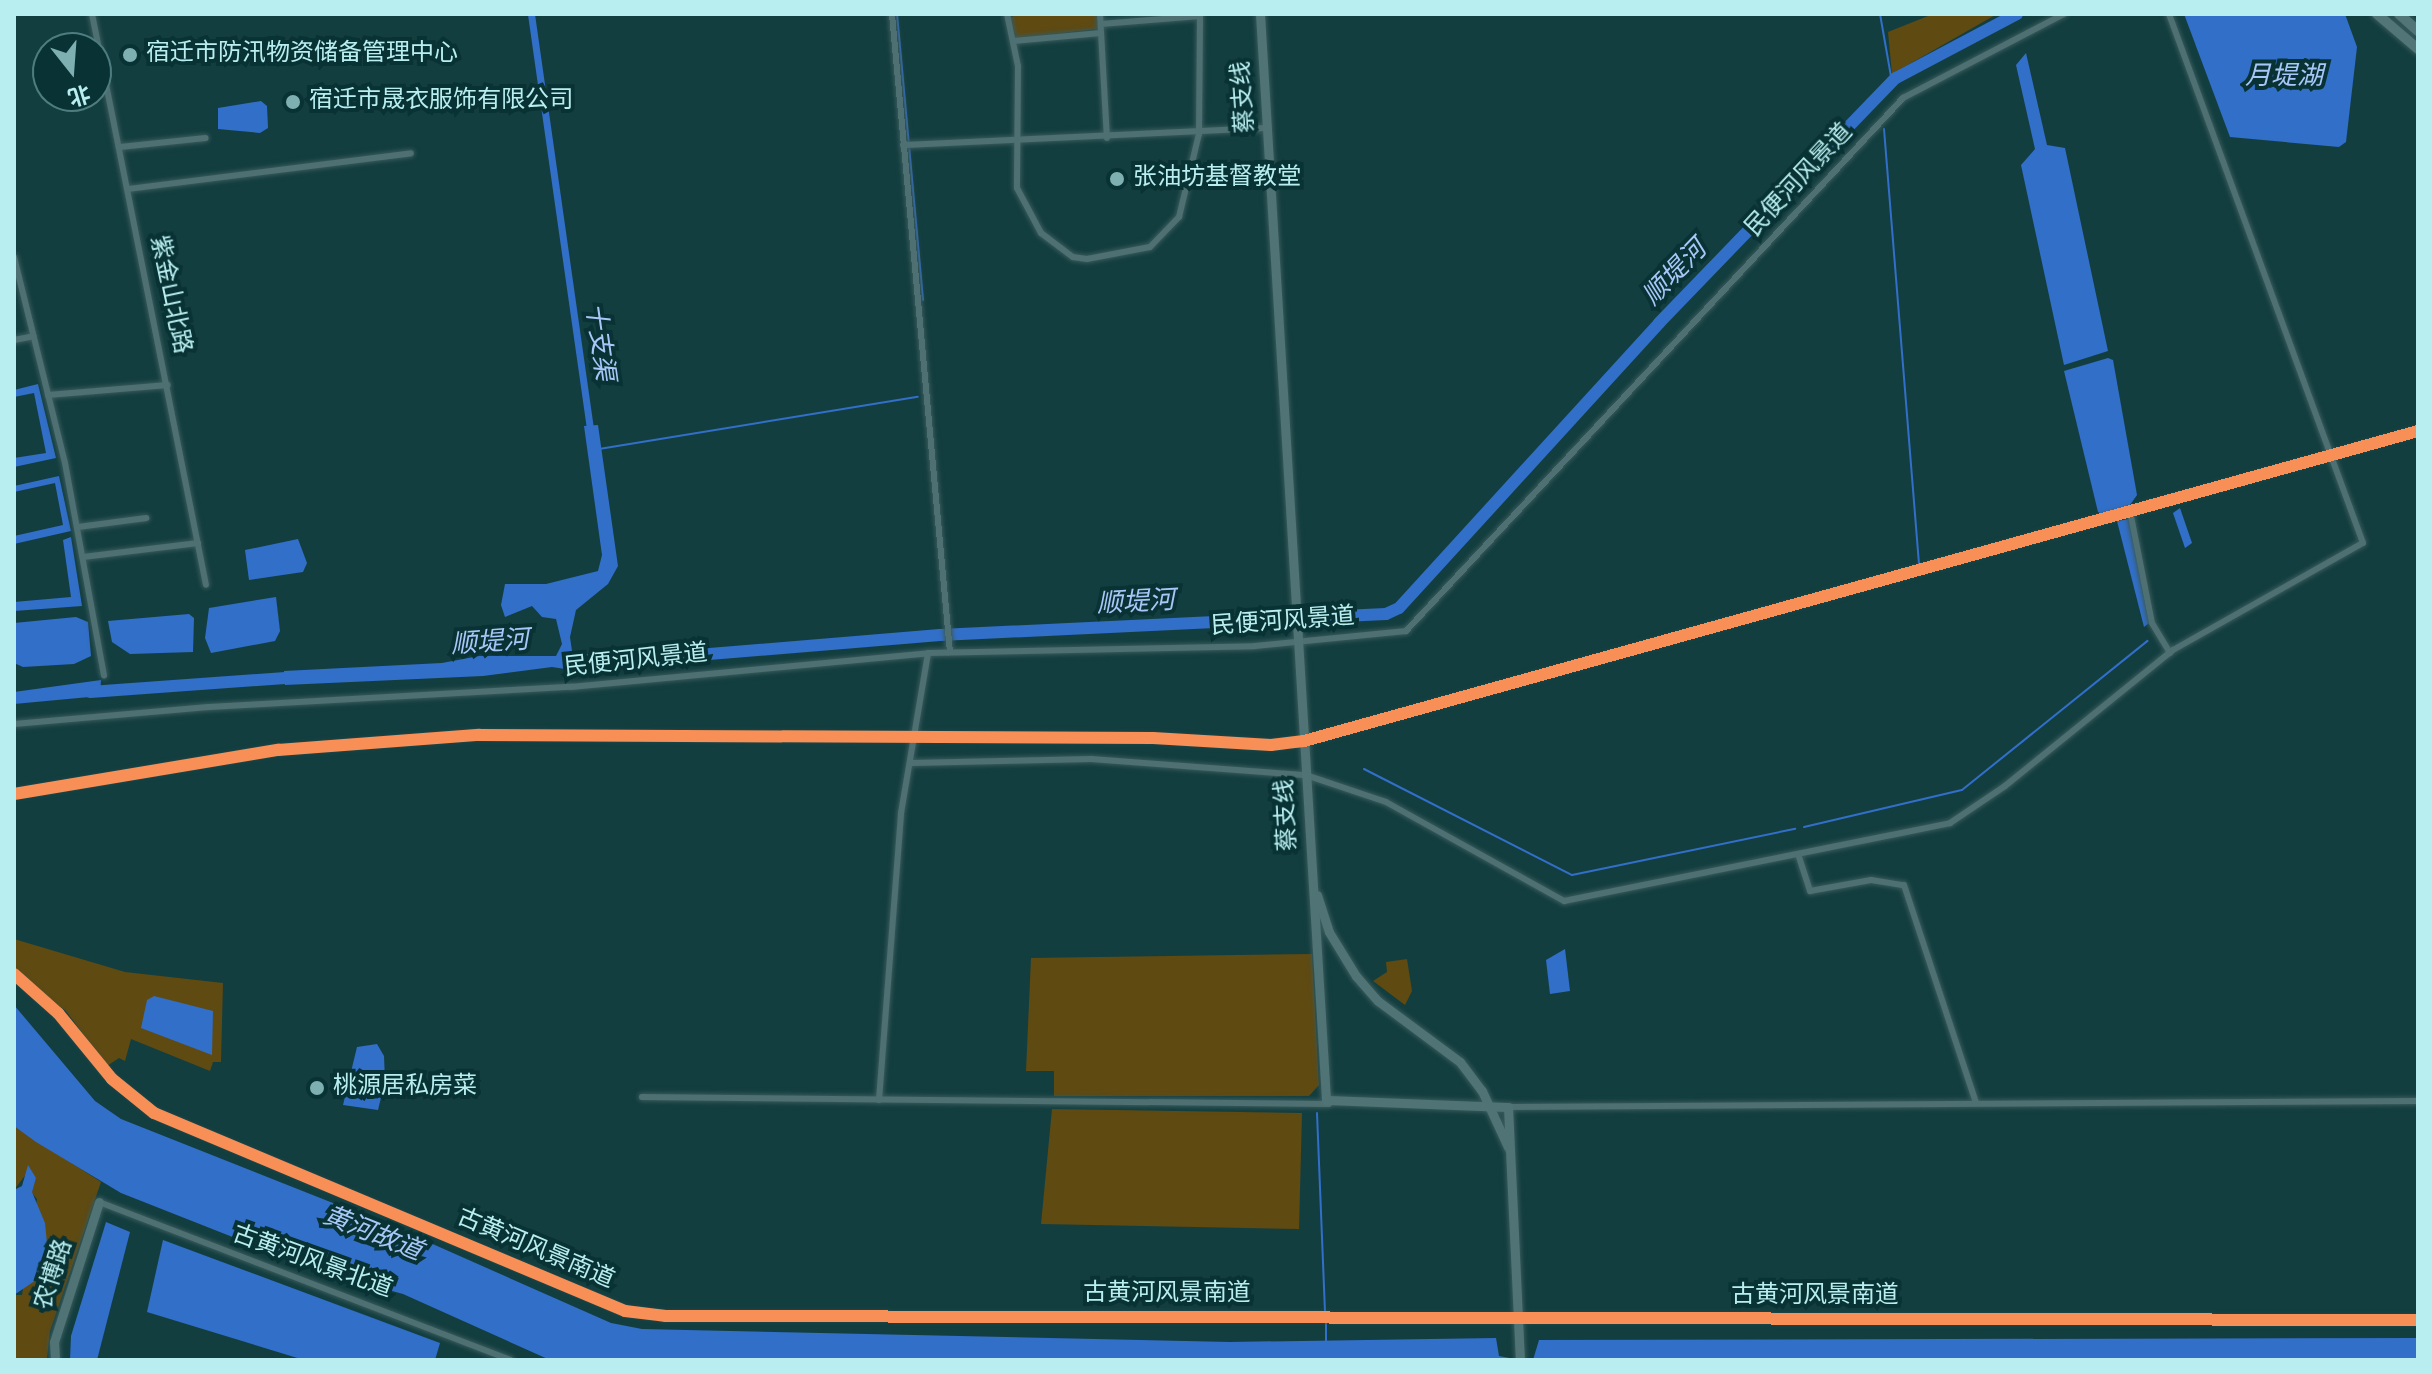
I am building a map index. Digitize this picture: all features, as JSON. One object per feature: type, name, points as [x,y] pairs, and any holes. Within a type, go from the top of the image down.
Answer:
[{"type":"main road","points":[[2377,14],[2418,49]]},
{"type":"main road","points":[[2400,15],[2418,31]]},
{"type":"street","name":"紫金山北路","points":[[92,14],[206,585]]},
{"type":"street","points":[[892,14],[907,145],[949,648]]},
{"type":"street","points":[[1007,14],[1018,66],[1014,136],[1017,188],[1041,233],[1073,257],[1106,259],[1150,247],[1179,217],[1199,134],[1200,15],[1101,24]]},
{"type":"street","points":[[1100,14],[1107,138]]},
{"type":"street","name":"蔡支线","points":[[1260,14],[1329,1104]]},
{"type":"street","name":"民便河风景道","points":[[14,724],[208,707],[571,687],[928,653],[949,648],[1300,643],[1411,628],[1903,98],[2064,14]]},
{"type":"street","points":[[911,763],[1091,759],[1306,775],[1386,802],[1564,901],[1586,901],[1705,869],[1799,857],[1950,823],[2005,786],[2170,653],[2363,543],[2169,14]]},
{"type":"street","points":[[1013,41],[1101,33]]},
{"type":"street","points":[[907,145],[1014,136],[1107,138],[1267,128]]},
{"type":"street","points":[[120,147],[206,138]]},
{"type":"street","points":[[128,189],[411,153]]},
{"type":"street","points":[[14,257],[78,527],[104,675]]},
{"type":"street","points":[[14,340],[34,336]]},
{"type":"street","points":[[48,395],[168,385]]},
{"type":"street","points":[[14,794],[278,750],[479,735],[1153,738],[1271,745],[1304,741],[2418,431]]},
{"type":"street","points":[[2130,511],[2152,623],[2170,653]]},
{"type":"street","points":[[78,527],[146,518]]},
{"type":"street","points":[[83,557],[198,543]]},
{"type":"street","points":[[879,1100],[901,813],[918,739],[928,653]]},
{"type":"street","points":[[1799,857],[1810,891],[1871,880],[1904,885],[1976,1103]]},
{"type":"street","points":[[1312,873],[1329,932],[1356,976],[1378,1001],[1460,1062],[1491,1107],[1513,1166]]},
{"type":"street","name":"古黄河风景南道","points":[[14,974],[58,1013],[112,1079],[154,1113],[625,1311],[1519,1318],[2418,1320]]},
{"type":"street","points":[[642,1097],[1491,1107],[2418,1101]]},
{"type":"street","points":[[1508,1107],[1520,1360]]},
{"type":"street","name":"农博路","points":[[55,1360],[54,1342],[99,1202]]},
{"type":"street","name":"古黄河风景北道","points":[[99,1202],[511,1360]]},
{"type":"shaded area","points":[[1018,14],[1097,14],[1098,29],[1016,38],[1010,18]]},
{"type":"shaded area","points":[[1933,14],[1997,14],[1892,74],[1888,32]]},
{"type":"shaded area","points":[[14,939],[125,972],[223,983],[221,1062],[213,1062],[210,1071],[131,1039],[125,1061],[119,1058],[107,1066],[66,1011],[14,974]]},
{"type":"shaded area","points":[[1312,954],[1319,1085],[1309,1096],[1054,1096],[1054,1071],[1026,1071],[1031,958]]},
{"type":"shaded area","points":[[1407,959],[1412,991],[1405,1005],[1373,981],[1387,972],[1386,962]]},
{"type":"shaded area","points":[[1052,1109],[1302,1113],[1299,1229],[1041,1224]]},
{"type":"shaded area","points":[[14,1126],[101,1182],[50,1331],[47,1358],[14,1360],[14,1295],[22,1295],[37,1199],[31,1192],[36,1178],[27,1173],[14,1190]]},
{"type":"water","name":"月堤湖","points":[[2184,14],[2345,14],[2357,47],[2346,142],[2339,147],[2230,137]]},
{"type":"water","points":[[2026,53],[2047,145],[2065,148],[2108,351],[2064,365],[2021,165],[2035,149],[2016,65]]},
{"type":"water","points":[[261,101],[267,106],[268,128],[260,133],[218,129],[218,108]]},
{"type":"water","points":[[2108,358],[2113,360],[2137,495],[2130,505],[2103,514],[2098,512],[2064,371]]},
{"type":"water","points":[[38,384],[56,458],[14,467],[14,458],[46,453],[34,393],[14,397],[14,390]]},
{"type":"water","points":[[598,425],[618,566],[608,584],[576,610],[570,637],[572,651],[616,660],[617,668],[585,672],[552,667],[483,676],[285,685],[284,671],[442,663],[479,656],[556,656],[562,644],[556,619],[542,617],[532,606],[505,617],[501,605],[505,584],[546,584],[598,571],[602,555],[584,426]]},
{"type":"water","points":[[59,476],[71,531],[14,544],[14,536],[63,525],[55,483],[14,492],[14,486]]},
{"type":"water","points":[[2180,508],[2192,543],[2185,548],[2173,513]]},
{"type":"water","points":[[2129,519],[2149,623],[2144,627],[2117,521]]},
{"type":"water","points":[[71,537],[82,606],[14,611],[14,602],[71,597],[63,540]]},
{"type":"water","points":[[298,539],[307,563],[303,572],[249,580],[245,550]]},
{"type":"water","points":[[276,597],[280,631],[275,641],[211,653],[205,638],[209,608]]},
{"type":"water","points":[[189,614],[194,618],[193,652],[130,654],[112,642],[108,621]]},
{"type":"water","points":[[76,617],[88,622],[91,656],[74,664],[23,667],[14,663],[14,623]]},
{"type":"water","points":[[101,680],[100,696],[14,704],[14,692]]},
{"type":"water","points":[[1565,949],[1570,991],[1550,994],[1546,960]]},
{"type":"water","points":[[154,996],[213,1011],[212,1055],[141,1028],[147,1000]]},
{"type":"water","name":"黄河故道","points":[[14,1005],[95,1101],[121,1119],[401,1230],[611,1323],[642,1329],[1230,1342],[1496,1338],[1499,1356],[1520,1360],[550,1360],[403,1294],[316,1270],[121,1193],[36,1142],[14,1126]]},
{"type":"water","points":[[377,1044],[384,1056],[385,1081],[378,1110],[343,1105],[357,1047]]},
{"type":"water","points":[[28,1165],[36,1178],[32,1192],[45,1223],[48,1253],[42,1276],[14,1295],[14,1190],[22,1186]]},
{"type":"water","points":[[106,1222],[130,1232],[97,1360],[70,1360],[71,1336]]},
{"type":"water","points":[[163,1240],[440,1343],[435,1360],[304,1360],[147,1312]]},
{"type":"water","points":[[2418,1338],[2418,1360],[1533,1360],[1539,1340]]},
{"type":"waterway","name":"十支渠","points":[[531,14],[591,434]]},
{"type":"waterway","points":[[897,14],[923,300]]},
{"type":"waterway","points":[[1880,14],[1892,82]]},
{"type":"waterway","name":"顺堤河","points":[[600,663],[940,635],[1386,614],[1399,608],[1659,323],[1896,78],[2017,14]]},
{"type":"waterway","points":[[1884,129],[1919,564]]},
{"type":"waterway","points":[[599,449],[918,397]]},
{"type":"waterway","points":[[1804,827],[1962,790],[2147,641]]},
{"type":"waterway","name":"顺堤河","points":[[90,692],[299,677]]},
{"type":"waterway","points":[[1364,769],[1572,875],[1795,829]]},
{"type":"waterway","points":[[1317,1113],[1325,1313]]},
{"type":"waterway","points":[[1326,1323],[1326,1342]]},
{"type":"cycle path","points":[[14,794],[278,750],[479,735],[1153,738],[1271,745],[1304,741],[2418,431]]},
{"type":"cycle path","points":[[14,974],[58,1013],[112,1079],[154,1113],[625,1311],[666,1316],[2418,1320]]},
{"type":"place","name":"宿迁市防汛物资储备管理中心","points":[[130,55]]},
{"type":"place","name":"宿迁市晟衣服饰有限公司","points":[[293,102]]},
{"type":"place","name":"张油坊基督教堂","points":[[1117,179]]},
{"type":"place","name":"桃源居私房菜","points":[[317,1088]]}]
